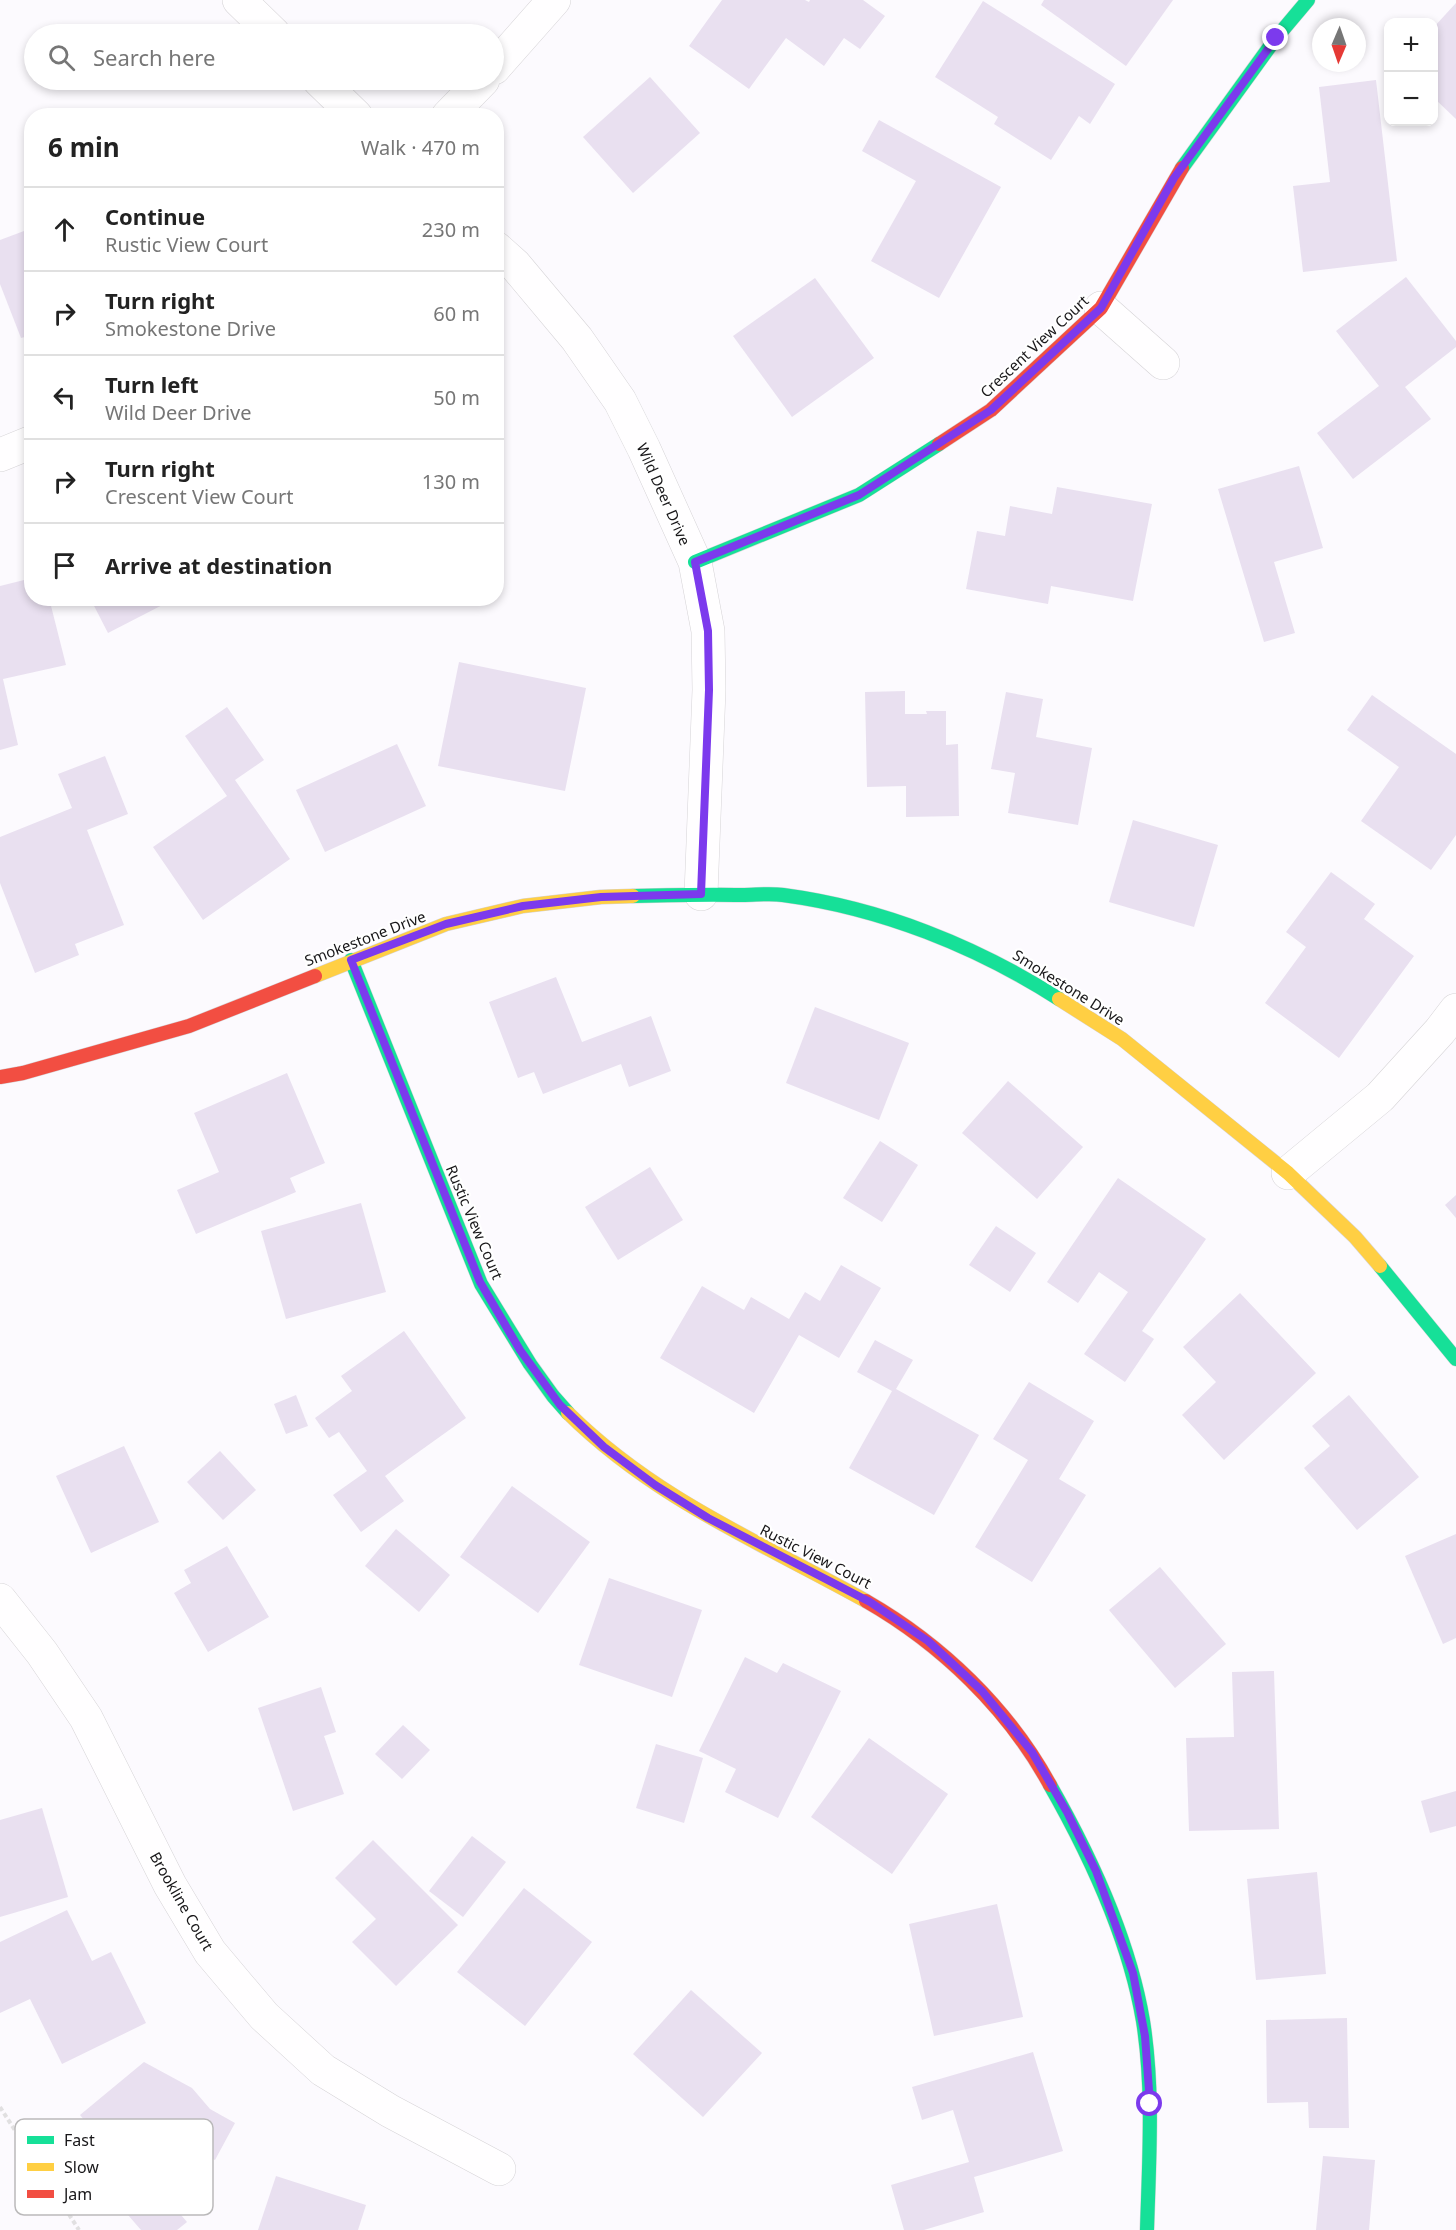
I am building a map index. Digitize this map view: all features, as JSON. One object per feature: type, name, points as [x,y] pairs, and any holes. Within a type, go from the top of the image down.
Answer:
[{"type":"street","points":[[239,0],[264,24]]},
{"type":"street","points":[[504,57],[554,0]]},
{"type":"street","name":"Crescent View Court","points":[[695,562],[859,495],[991,410],[1101,308],[1174,178],[1276,38],[1308,0]]},
{"type":"street","points":[[330,90],[348,108]]},
{"type":"street","points":[[456,108],[473,90]]},
{"type":"street","name":"Wild Deer Drive","points":[[504,255],[515,265],[577,339],[620,401],[695,562],[708,631],[709,690],[701,894]]},
{"type":"street","points":[[1101,308],[1163,363]]},
{"type":"street","points":[[0,455],[24,445]]},
{"type":"street","name":"Smokestone Drive","points":[[0,1077],[23,1073],[189,1026],[446,924],[523,906],[601,897],[701,894],[782,895],[864,912],[948,939],[1022,975],[1122,1039],[1288,1173],[1355,1237],[1456,1359]]},
{"type":"street","name":"Rustic View Court","points":[[351,960],[480,1282],[520,1350],[560,1405],[604,1447],[655,1485],[708,1518],[870,1602],[928,1641],[982,1691],[1032,1752],[1067,1812],[1096,1871],[1133,1973],[1145,2036],[1150,2104],[1147,2230]]},
{"type":"street","points":[[1288,1173],[1380,1097],[1456,1010]]},
{"type":"street","name":"Brookline Court","points":[[0,1600],[42,1653],[86,1718],[170,1885],[210,1952],[264,2016],[322,2070],[390,2111],[499,2169]]},
{"type":"path","points":[[0,2106],[15,2130]]},
{"type":"path","points":[[69,2215],[79,2230]]},
{"type":"building","points":[[722,0],[805,0],[809,2],[810,0],[863,0],[885,16],[860,49],[844,38],[824,66],[786,38],[749,89],[689,46]]},
{"type":"building","points":[[1044,0],[1173,0],[1126,66],[1041,5]]},
{"type":"building","points":[[983,1],[1115,84],[1090,124],[1079,116],[1051,160],[994,124],[998,117],[935,77]]},
{"type":"building","points":[[1456,3],[1456,119],[1438,102],[1438,23]]},
{"type":"building","points":[[650,77],[700,133],[633,193],[583,137]]},
{"type":"building","points":[[1376,80],[1397,261],[1303,272],[1293,186],[1330,182],[1319,87]]},
{"type":"building","points":[[879,120],[1001,187],[939,298],[871,261],[916,181],[862,151]]},
{"type":"building","points":[[24,231],[24,337],[21,338],[0,284],[0,240]]},
{"type":"building","points":[[1406,277],[1456,341],[1456,347],[1405,387],[1431,419],[1353,479],[1317,433],[1379,386],[1336,331]]},
{"type":"building","points":[[815,278],[874,358],[792,417],[733,336]]},
{"type":"building","points":[[1299,466],[1323,548],[1274,562],[1295,633],[1264,642],[1218,489]]},
{"type":"building","points":[[1057,487],[1152,504],[1133,601],[1051,586],[1048,604],[966,589],[977,531],[1005,536],[1010,506],[1052,514]]},
{"type":"building","points":[[24,580],[24,606],[51,606],[66,665],[3,679],[18,745],[0,750],[0,586]]},
{"type":"building","points":[[94,606],[160,606],[108,633]]},
{"type":"building","points":[[459,662],[586,688],[565,791],[438,766]]},
{"type":"building","points":[[905,691],[905,714],[946,711],[946,745],[958,744],[959,816],[906,817],[906,786],[867,787],[865,692]]},
{"type":"building","points":[[1006,692],[1043,699],[1036,737],[1092,748],[1078,825],[1008,813],[1015,773],[991,769]]},
{"type":"building","points":[[1372,695],[1456,754],[1456,835],[1431,870],[1361,821],[1399,767],[1347,730]]},
{"type":"building","points":[[227,707],[264,760],[235,780],[290,859],[203,920],[153,847],[227,796],[185,736]]},
{"type":"building","points":[[397,744],[426,806],[325,852],[296,790]]},
{"type":"building","points":[[105,756],[128,814],[87,830],[124,925],[75,944],[79,955],[35,973],[0,883],[0,837],[72,808],[58,774]]},
{"type":"building","points":[[1133,820],[1218,845],[1194,927],[1109,902]]},
{"type":"building","points":[[1331,872],[1375,904],[1364,919],[1414,956],[1339,1058],[1265,1003],[1306,947],[1286,932]]},
{"type":"building","points":[[556,977],[582,1042],[651,1016],[671,1071],[629,1087],[621,1064],[543,1094],[534,1072],[518,1078],[489,1002]]},
{"type":"building","points":[[815,1007],[909,1043],[879,1120],[786,1083]]},
{"type":"building","points":[[287,1073],[325,1163],[290,1178],[296,1192],[196,1234],[177,1190],[219,1172],[194,1113]]},
{"type":"building","points":[[1008,1081],[1083,1147],[1037,1199],[962,1133]]},
{"type":"building","points":[[880,1141],[918,1165],[882,1222],[843,1198]]},
{"type":"building","points":[[650,1167],[683,1220],[618,1260],[585,1207]]},
{"type":"building","points":[[1118,1178],[1206,1239],[1142,1331],[1154,1339],[1125,1382],[1084,1354],[1128,1292],[1099,1272],[1078,1303],[1047,1282]]},
{"type":"building","points":[[1456,1195],[1456,1218],[1445,1205]]},
{"type":"building","points":[[361,1203],[386,1292],[286,1319],[261,1231]]},
{"type":"building","points":[[996,1226],[1036,1253],[1010,1292],[969,1265]]},
{"type":"building","points":[[841,1265],[881,1288],[839,1358],[799,1335],[754,1413],[660,1358],[702,1286],[744,1310],[751,1297],[789,1319],[805,1292],[820,1301]]},
{"type":"building","points":[[1240,1293],[1316,1373],[1224,1460],[1182,1415],[1216,1382],[1183,1347]]},
{"type":"building","points":[[404,1331],[466,1418],[385,1476],[404,1501],[361,1532],[333,1495],[367,1471],[339,1432],[329,1438],[315,1418],[352,1391],[341,1376]]},
{"type":"building","points":[[875,1340],[913,1360],[896,1389],[979,1435],[934,1515],[849,1468],[892,1391],[857,1372]]},
{"type":"building","points":[[1029,1382],[1094,1421],[1059,1479],[1086,1495],[1032,1582],[975,1547],[1028,1460],[993,1439]]},
{"type":"building","points":[[296,1395],[308,1426],[286,1434],[274,1404]]},
{"type":"building","points":[[1349,1395],[1419,1477],[1357,1530],[1304,1468],[1330,1446],[1312,1426]]},
{"type":"building","points":[[124,1446],[159,1522],[91,1553],[56,1476]]},
{"type":"building","points":[[220,1451],[256,1490],[223,1520],[187,1482]]},
{"type":"building","points":[[512,1486],[590,1542],[538,1613],[460,1557]]},
{"type":"building","points":[[396,1529],[450,1575],[419,1612],[365,1566]]},
{"type":"building","points":[[1456,1534],[1456,1638],[1443,1644],[1405,1556]]},
{"type":"building","points":[[227,1546],[269,1617],[208,1652],[174,1593],[191,1583],[184,1570]]},
{"type":"building","points":[[1160,1567],[1226,1644],[1175,1688],[1109,1610]]},
{"type":"building","points":[[609,1578],[702,1610],[672,1697],[579,1665]]},
{"type":"building","points":[[745,1657],[777,1673],[783,1663],[841,1691],[778,1818],[725,1792],[736,1769],[699,1751]]},
{"type":"building","points":[[1274,1671],[1279,1829],[1189,1831],[1186,1738],[1234,1737],[1232,1672]]},
{"type":"building","points":[[321,1687],[336,1732],[324,1736],[344,1794],[293,1811],[258,1708]]},
{"type":"building","points":[[403,1725],[430,1750],[402,1779],[375,1754]]},
{"type":"building","points":[[869,1738],[948,1794],[892,1874],[811,1817]]},
{"type":"building","points":[[656,1744],[703,1758],[684,1823],[636,1808]]},
{"type":"building","points":[[1456,1791],[1456,1826],[1430,1833],[1421,1801]]},
{"type":"building","points":[[42,1808],[68,1897],[0,1917],[0,1820]]},
{"type":"building","points":[[472,1836],[506,1862],[463,1917],[429,1891]]},
{"type":"building","points":[[373,1840],[458,1925],[396,1986],[352,1942],[376,1919],[335,1878]]},
{"type":"building","points":[[1317,1872],[1326,1974],[1256,1980],[1247,1879]]},
{"type":"building","points":[[524,1888],[592,1942],[525,2026],[457,1972]]},
{"type":"building","points":[[997,1904],[1023,2017],[934,2036],[909,1924]]},
{"type":"building","points":[[67,1910],[92,1961],[111,1952],[146,2023],[62,2064],[30,1999],[0,2013],[0,1942]]},
{"type":"building","points":[[691,1990],[762,2053],[703,2117],[633,2054]]},
{"type":"building","points":[[1347,2018],[1349,2128],[1309,2128],[1308,2102],[1267,2103],[1266,2020]]},
{"type":"building","points":[[1033,2052],[1063,2151],[974,2177],[984,2212],[924,2230],[904,2230],[891,2185],[969,2162],[953,2110],[922,2120],[912,2087]]},
{"type":"building","points":[[144,2062],[192,2088],[210,2109],[235,2123],[215,2160],[213,2159],[213,2119],[83,2119],[80,2115]]},
{"type":"building","points":[[1323,2156],[1375,2160],[1369,2230],[1316,2230]]},
{"type":"building","points":[[276,2176],[366,2205],[358,2230],[258,2230]]},
{"type":"building","points":[[128,2215],[181,2215],[187,2222],[177,2230],[141,2230]]},
{"type":"traffic: fast","points":[[1182,168],[1276,38],[1308,0]]},
{"type":"traffic: fast","points":[[695,562],[859,495],[939,444]]},
{"type":"traffic: fast","points":[[633,896],[778,894],[856,909],[927,932],[961,946],[995,962],[1059,999]]},
{"type":"traffic: fast","points":[[351,960],[481,1284],[530,1364],[568,1413]]},
{"type":"traffic: fast","points":[[1380,1266],[1456,1359]]},
{"type":"traffic: fast","points":[[1050,1785],[1107,1899],[1137,1990],[1149,2073],[1147,2230]]},
{"type":"traffic: slow","points":[[315,976],[446,924],[523,906],[601,897],[633,896]]},
{"type":"traffic: slow","points":[[1059,999],[1122,1039],[1288,1173],[1355,1237],[1380,1266]]},
{"type":"traffic: slow","points":[[568,1413],[601,1443],[673,1495],[866,1601]]},
{"type":"traffic: jam","points":[[939,444],[991,410],[1101,308],[1182,168]]},
{"type":"traffic: jam","points":[[0,1077],[23,1073],[189,1026],[315,976]]},
{"type":"traffic: jam","points":[[866,1601],[920,1637],[970,1680],[1014,1730],[1050,1785]]},
{"type":"route","points":[[1150,2104],[1145,2036],[1133,1973],[1096,1871],[1067,1812],[1032,1752],[982,1691],[928,1641],[870,1602],[708,1518],[655,1485],[604,1447],[560,1405],[520,1350],[480,1282],[351,960],[446,924],[523,906],[601,897],[701,894],[709,690],[708,631],[695,562],[859,495],[991,410],[1101,308],[1174,178],[1276,38]]}]
